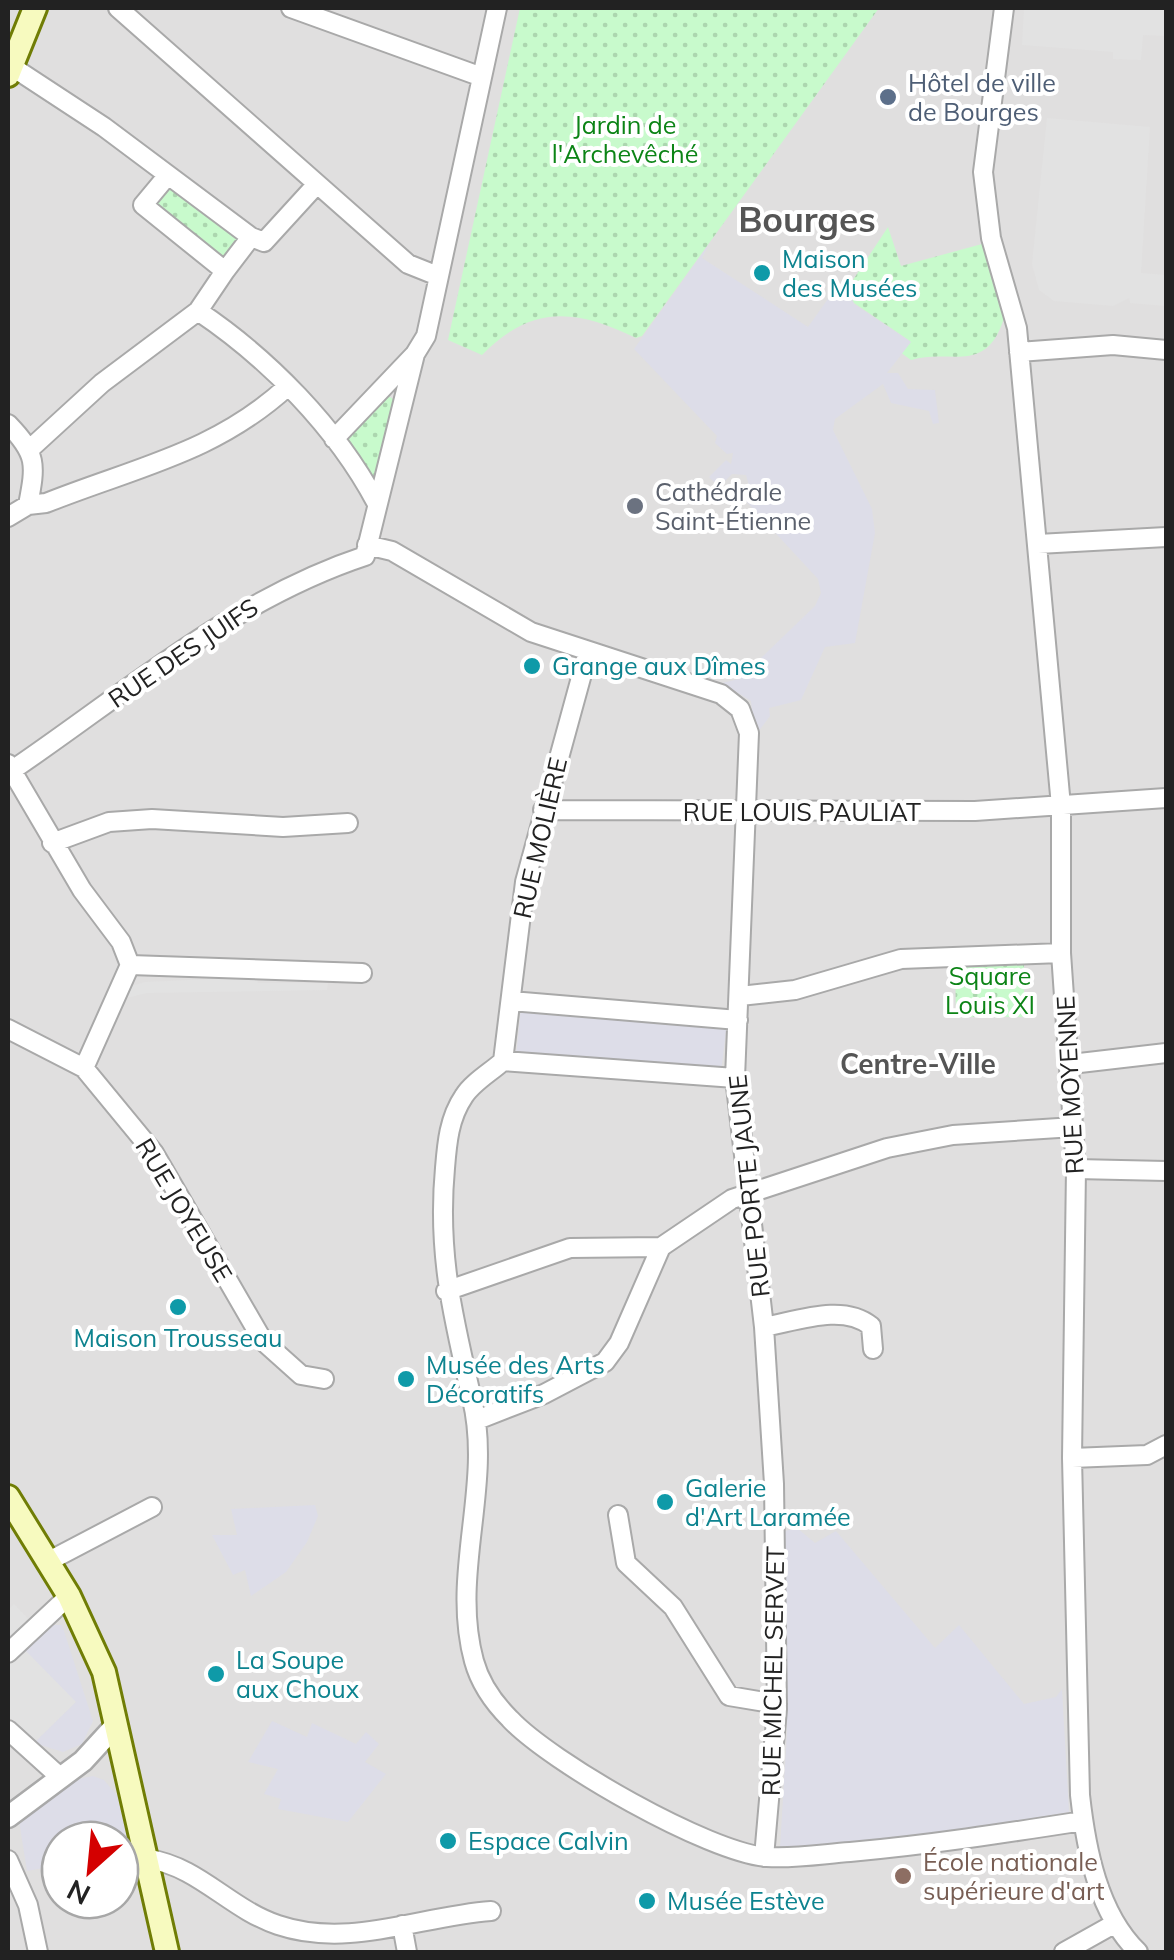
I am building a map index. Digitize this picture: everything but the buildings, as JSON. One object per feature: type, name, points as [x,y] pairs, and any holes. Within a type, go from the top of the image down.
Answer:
[{"type":"main road","points":[[9,70],[35,8]]},
{"type":"main road","points":[[8,1498],[69,1596],[104,1672],[149,1858],[167,1952]]},
{"type":"street","points":[[118,8],[408,264],[438,276]]},
{"type":"street","points":[[291,8],[482,77]]},
{"type":"street","points":[[497,8],[426,336],[416,354],[366,550],[392,552],[531,632],[588,652]]},
{"type":"street","name":"RUE MOYENNE","points":[[1004,8],[984,177],[988,223],[1019,352],[1061,806],[1062,953],[1076,1169],[1072,1458],[1083,1821],[1087,1849],[1114,1924]]},
{"type":"street","points":[[9,70],[168,175],[250,237],[264,242],[317,184]]},
{"type":"street","points":[[168,175],[143,205],[224,270]]},
{"type":"street","points":[[30,448],[102,383],[198,311],[250,237]]},
{"type":"street","points":[[198,311],[288,386],[334,439],[376,502]]},
{"type":"street","points":[[1019,352],[1044,348],[1166,350]]},
{"type":"street","points":[[334,439],[416,354]]},
{"type":"street","points":[[8,517],[28,505],[46,503],[224,436],[252,419],[288,386]]},
{"type":"street","points":[[8,424],[30,448],[33,477],[28,505]]},
{"type":"street","points":[[1038,544],[1166,537]]},
{"type":"street","name":"RUE DES JUIFS","points":[[9,767],[202,636],[310,574],[366,550]]},
{"type":"street","name":"RUE PORTE JAUNE","points":[[588,652],[708,688],[740,709],[748,733],[736,1078],[764,1327],[774,1484]]},
{"type":"street","name":"RUE MOLIÈRE","points":[[503,1061],[525,882],[588,652]]},
{"type":"street","points":[[8,1030],[84,1068],[130,965],[121,942],[52,843],[9,767]]},
{"type":"street","name":"RUE LOUIS PAULIAT","points":[[542,810],[743,814],[1061,806],[1166,798]]},
{"type":"street","points":[[52,843],[109,822],[152,819],[283,827],[348,823]]},
{"type":"street","points":[[740,996],[795,990],[901,959],[1062,953]]},
{"type":"street","points":[[130,965],[362,974]]},
{"type":"street","points":[[511,1001],[738,1020]]},
{"type":"street","points":[[1071,1064],[1166,1053]]},
{"type":"street","points":[[736,1078],[503,1061],[466,1093],[448,1132],[440,1220],[446,1291],[477,1420],[477,1489],[467,1616],[474,1662],[488,1692],[511,1721],[566,1762],[716,1842],[764,1857],[904,1847],[1083,1821]]},
{"type":"street","name":"RUE JOYEUSE","points":[[84,1068],[154,1153],[263,1342],[300,1375],[324,1378]]},
{"type":"street","points":[[477,1420],[544,1394],[605,1362],[661,1247],[714,1208],[746,1193],[887,1148],[936,1138],[1074,1127]]},
{"type":"street","points":[[1076,1169],[1166,1171]]},
{"type":"street","points":[[446,1291],[570,1248],[661,1247]]},
{"type":"street","points":[[764,1327],[836,1314],[858,1315],[870,1326],[873,1349]]},
{"type":"street","points":[[1072,1458],[1147,1455],[1166,1445]]},
{"type":"street","name":"RUE MICHEL SERVET","points":[[764,1857],[775,1773],[777,1704],[774,1484]]},
{"type":"street","points":[[49,1561],[152,1506]]},
{"type":"street","points":[[618,1515],[626,1562],[673,1607],[730,1696],[777,1704]]},
{"type":"street","points":[[8,1653],[69,1596]]},
{"type":"street","points":[[8,1817],[83,1761],[116,1725]]},
{"type":"street","points":[[8,1730],[60,1778]]},
{"type":"street","points":[[149,1858],[176,1863],[248,1912],[278,1925],[316,1933],[349,1935],[492,1911]]},
{"type":"street","points":[[8,1860],[28,1905],[38,1952]]},
{"type":"street","points":[[1064,1952],[1114,1924],[1138,1952]]},
{"type":"street","points":[[402,1926],[407,1952]]},
{"type":"street","points":[[308,1952],[316,1933]]},
{"type":"shaded area","points":[[8,8],[1166,8],[1166,1952],[8,1952]]},
{"type":"shaded area","points":[[1024,8],[1166,8],[1166,36],[1143,35],[1141,60],[1113,59],[1113,52],[1022,45]]},
{"type":"shaded area","points":[[1047,118],[1150,127],[1141,273],[1166,275],[1166,306],[1130,303],[1129,298],[1113,306],[1054,301],[1039,290],[1032,264]]},
{"type":"shaded area","points":[[709,244],[702,258],[808,327],[830,296],[847,289],[854,304],[911,342],[887,373],[898,373],[908,389],[935,390],[939,423],[933,424],[929,411],[891,403],[883,384],[835,419],[833,430],[872,509],[875,533],[855,643],[825,647],[801,700],[769,708],[770,716],[755,736],[751,701],[722,683],[739,679],[815,606],[821,593],[818,579],[744,499],[749,486],[746,475],[732,474],[719,487],[709,477],[726,460],[731,464],[733,453],[727,454],[715,443],[717,436],[634,349]]},
{"type":"shaded area","points":[[256,977],[258,983],[328,983],[327,990],[146,993],[127,998],[125,988],[145,982]]},
{"type":"shaded area","points":[[522,997],[728,1014],[720,1081],[515,1066]]},
{"type":"shaded area","points":[[315,1505],[318,1516],[307,1542],[286,1572],[251,1596],[245,1570],[233,1575],[212,1535],[237,1535],[231,1509]]},
{"type":"shaded area","points":[[797,1528],[815,1543],[836,1531],[935,1648],[959,1625],[1024,1704],[1056,1697],[1062,1689],[1069,1812],[929,1835],[780,1848],[787,1732],[781,1532]]},
{"type":"shaded area","points":[[14,1604],[41,1632],[76,1702],[34,1743],[8,1716],[8,1610]]},
{"type":"shaded area","points":[[50,1625],[62,1625],[93,1721],[82,1744],[63,1752],[34,1743],[76,1702],[24,1649]]},
{"type":"shaded area","points":[[272,1721],[307,1737],[312,1723],[356,1744],[366,1732],[379,1744],[365,1762],[386,1774],[348,1822],[278,1809],[281,1799],[264,1794],[278,1769],[248,1762]]},
{"type":"shaded area","points":[[93,1776],[104,1780],[119,1798],[124,1820],[40,1820],[40,1869],[27,1871],[19,1821],[78,1779]]},
{"type":"green space","name":"Jardin de l'Archevêché","points":[[520,8],[879,8],[642,336],[636,338],[594,321],[555,316],[519,327],[482,355],[448,340]]},
{"type":"green space","points":[[168,175],[251,237],[225,271],[143,205]]},
{"type":"green space","points":[[888,227],[901,266],[982,244],[1004,318],[987,347],[977,354],[911,360],[900,352],[910,341],[854,303],[847,289]]},
{"type":"green space","points":[[387,395],[396,401],[373,480],[343,441]]},
{"type":"green space","name":"Square Louis XI","points":[[1024,964],[1024,1017],[956,1017],[955,965]]},
{"type":"place","name":"Hôtel de ville de Bourges","points":[[888,97]]},
{"type":"place","name":"Maison des Musées","points":[[762,273]]},
{"type":"place","name":"Cathédrale Saint-Étienne","points":[[635,506]]},
{"type":"place","name":"Grange aux Dîmes","points":[[532,666]]},
{"type":"place","name":"Maison Trousseau","points":[[178,1307]]},
{"type":"place","name":"Musée des Arts Décoratifs","points":[[406,1379]]},
{"type":"place","name":"Galerie d'Art Laramée","points":[[665,1502]]},
{"type":"place","name":"La Soupe aux Choux","points":[[216,1674]]},
{"type":"place","name":"Espace Calvin","points":[[448,1841]]},
{"type":"place","name":"École nationale supérieure d'art","points":[[903,1876]]},
{"type":"place","name":"Musée Estève","points":[[647,1901]]},
{"type":"district","name":"Bourges","points":[[807,220]]},
{"type":"district","name":"Centre-Ville","points":[[918,1064]]}]
